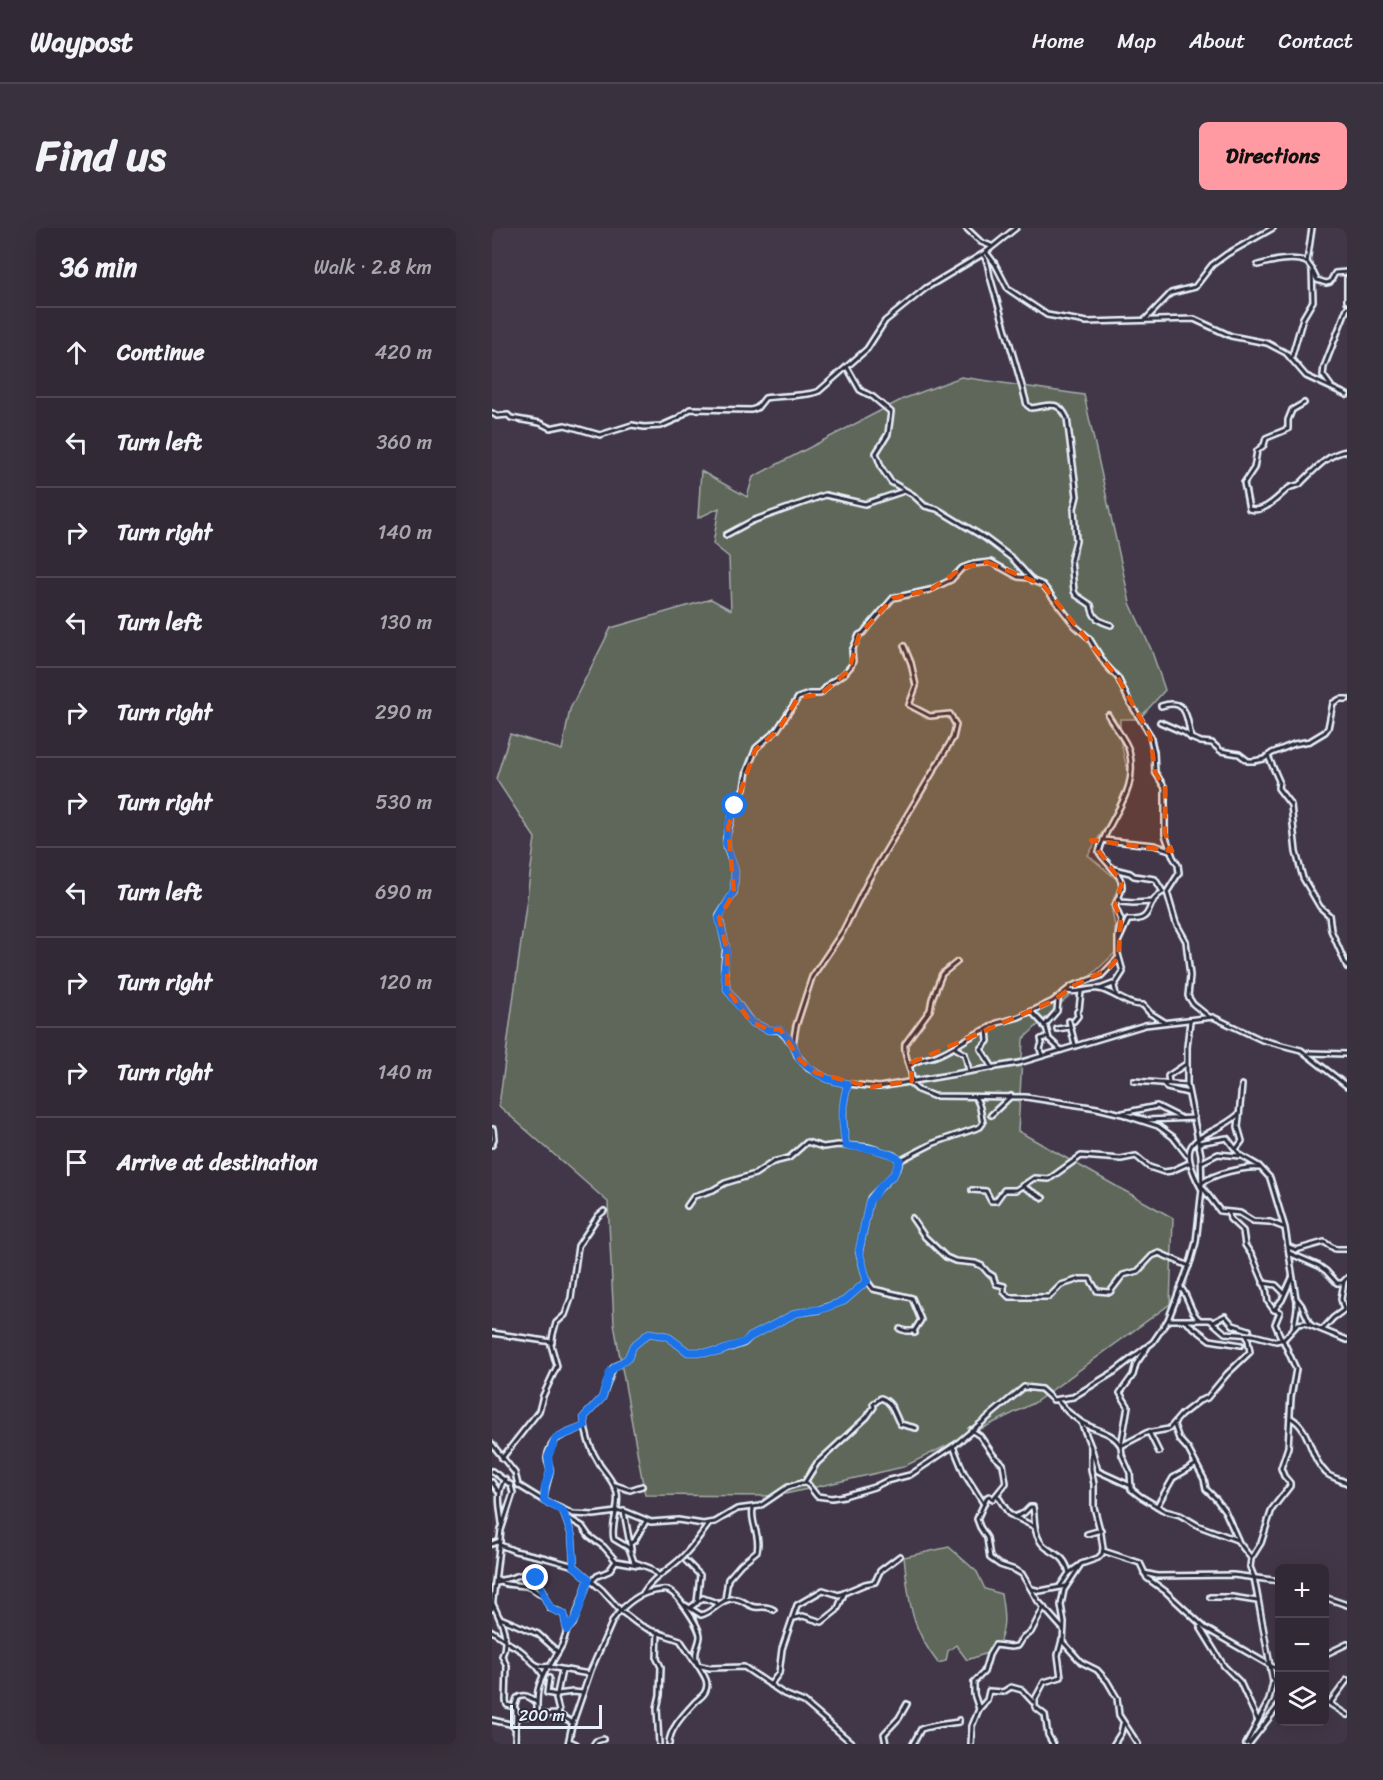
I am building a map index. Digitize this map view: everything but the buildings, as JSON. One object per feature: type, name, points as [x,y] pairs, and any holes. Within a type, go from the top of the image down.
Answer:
[{"type":"street","points":[[966,228],[981,242],[992,246]]},
{"type":"street","points":[[492,413],[496,416],[508,415],[510,418],[540,423],[550,428],[565,425],[602,435],[632,425],[661,426],[690,409],[751,410],[757,408],[765,398],[813,394],[867,349],[885,321],[926,288],[986,252],[1016,228]]},
{"type":"street","points":[[1143,322],[1171,293],[1195,287],[1212,265],[1273,228]]},
{"type":"street","points":[[1312,228],[1307,262],[1317,280],[1330,282],[1335,273],[1347,272]]},
{"type":"street","points":[[986,252],[1008,289],[1047,315],[1084,321],[1143,322],[1194,319],[1231,336],[1267,343],[1286,353],[1306,376],[1347,395]]},
{"type":"street","points":[[981,254],[985,256],[987,262],[1027,405],[1030,408],[1056,405],[1061,408],[1067,418],[1077,496],[1074,508],[1076,542],[1071,560],[1074,591],[1076,595],[1090,604],[1092,614],[1100,621],[1111,625]]},
{"type":"street","points":[[1258,265],[1279,261],[1307,262]]},
{"type":"street","points":[[1291,358],[1303,318],[1313,301],[1312,270]]},
{"type":"street","points":[[1347,278],[1347,301]]},
{"type":"street","points":[[1332,387],[1323,375],[1324,367],[1347,308]]},
{"type":"street","points":[[847,367],[860,390],[876,399],[891,412],[888,434],[877,451],[887,478],[925,506],[937,509],[985,538],[1013,559],[1031,578],[1045,587],[1075,626],[1096,647],[1105,664],[1118,678],[1130,703],[1148,731],[1154,752],[1155,772],[1165,788],[1165,835],[1178,865],[1179,873],[1167,892],[1176,923],[1186,941],[1190,976],[1188,996],[1193,1004],[1210,1018]]},
{"type":"street","points":[[1304,403],[1293,409],[1288,420],[1288,429],[1266,438],[1264,445],[1257,451],[1254,468],[1244,483],[1248,508],[1255,510],[1273,502],[1288,488],[1300,484],[1336,453],[1347,451]]},
{"type":"street","points":[[726,535],[757,519],[827,494],[865,504],[905,491]]},
{"type":"street","points":[[793,1044],[779,1030],[769,1030],[750,1021],[727,989],[724,971],[727,950],[719,916],[734,893],[735,873],[726,845],[727,832],[756,748],[777,730],[798,698],[809,694],[820,694],[830,683],[849,670],[853,661],[852,651],[859,635],[893,598],[930,590],[951,580],[962,568],[981,562],[991,562],[1018,577],[1031,578]]},
{"type":"street","points":[[904,646],[911,663],[916,686],[909,705],[930,716],[950,714],[956,725],[955,731],[935,770],[869,879],[850,919],[817,969],[796,1026],[793,1044],[796,1055],[808,1068],[828,1079],[848,1084],[879,1087],[1019,1063],[1145,1025],[1210,1018],[1220,1019],[1253,1037],[1298,1048],[1347,1086]]},
{"type":"street","points":[[1160,722],[1191,738],[1212,743],[1222,751],[1239,754],[1248,761],[1264,759],[1272,753],[1294,744],[1310,741],[1325,732],[1328,728],[1333,703],[1340,699],[1347,699]]},
{"type":"street","points":[[1161,706],[1172,704],[1184,708],[1191,738]]},
{"type":"street","points":[[1065,991],[1081,992],[1100,989],[1115,984],[1123,974],[1118,957],[1122,921],[1116,908],[1122,883],[1120,877],[1099,852],[1102,840],[1125,798],[1130,774],[1129,750],[1107,715]]},
{"type":"street","points":[[1268,756],[1278,779],[1278,788],[1291,805],[1296,852],[1303,878],[1320,907],[1329,915],[1331,930],[1347,967]]},
{"type":"street","points":[[1102,840],[1154,845],[1172,851]]},
{"type":"street","points":[[1112,869],[1134,876],[1155,879],[1168,898]]},
{"type":"street","points":[[1118,941],[1128,920],[1137,921],[1144,918],[1157,896],[1163,892]]},
{"type":"street","points":[[1119,898],[1121,902],[1153,902]]},
{"type":"street","points":[[910,1066],[918,1060],[953,1048],[967,1037],[997,1023],[1058,998],[1065,991],[1090,978],[1101,976],[1118,957]]},
{"type":"street","points":[[910,1082],[910,1066],[904,1049],[907,1040],[930,1010],[942,974],[957,962]]},
{"type":"street","points":[[1115,984],[1116,994]]},
{"type":"street","points":[[1100,989],[1116,994],[1130,1005],[1143,1005],[1150,1013],[1164,1022]]},
{"type":"street","points":[[1074,1021],[1078,1016],[1081,992]]},
{"type":"street","points":[[1044,1026],[1057,1011],[1058,998]]},
{"type":"street","points":[[1031,1011],[1044,1026],[1048,1037],[1061,1050]]},
{"type":"street","points":[[1069,1021],[1075,1045]]},
{"type":"street","points":[[1131,1486],[1130,1473],[1122,1455],[1121,1446],[1128,1406],[1120,1392],[1133,1375],[1136,1364],[1148,1346],[1162,1331],[1168,1320],[1196,1242],[1202,1162],[1187,1085],[1186,1064],[1190,1021]]},
{"type":"street","points":[[1057,1029],[1070,1027]]},
{"type":"street","points":[[987,1029],[988,1041],[981,1048],[993,1068]]},
{"type":"street","points":[[1042,1056],[1041,1039],[1048,1037]]},
{"type":"street","points":[[953,1048],[965,1054],[969,1071]]},
{"type":"street","points":[[1307,1053],[1347,1054]]},
{"type":"street","points":[[1169,1083],[1169,1075],[1186,1064]]},
{"type":"street","points":[[1134,1081],[1187,1085]]},
{"type":"street","points":[[910,1082],[928,1095],[1028,1097],[1097,1108],[1158,1126],[1173,1137],[1188,1156]]},
{"type":"street","points":[[1163,1083],[1167,1088],[1188,1093]]},
{"type":"street","points":[[846,1146],[843,1131],[843,1100],[848,1084]]},
{"type":"street","points":[[1236,1149],[1242,1141],[1238,1131],[1242,1085]]},
{"type":"street","points":[[991,1115],[1011,1096]]},
{"type":"street","points":[[900,1329],[914,1332],[921,1321],[919,1311],[912,1298],[873,1289],[867,1281],[859,1251],[869,1202],[894,1174],[900,1160],[934,1143],[980,1127],[983,1123],[982,1108],[975,1097]]},
{"type":"street","points":[[1118,1114],[1157,1106],[1183,1119]]},
{"type":"street","points":[[1118,1114],[1159,1121],[1194,1118]]},
{"type":"street","points":[[1239,1114],[1191,1144],[1189,1163],[1218,1210],[1229,1213],[1240,1212],[1253,1221],[1270,1222],[1285,1228]]},
{"type":"street","points":[[492,1129],[494,1139],[492,1145]]},
{"type":"street","points":[[1198,1141],[1224,1137],[1229,1139],[1242,1156],[1261,1168],[1270,1178],[1285,1228],[1293,1276],[1297,1309],[1293,1328]]},
{"type":"street","points":[[687,1206],[694,1196],[755,1174],[773,1162],[789,1158],[805,1143],[823,1147],[868,1147],[893,1155],[900,1160]]},
{"type":"street","points":[[1202,1162],[1218,1154],[1242,1156]]},
{"type":"street","points":[[972,1190],[986,1191],[991,1201],[995,1202],[1004,1190],[1016,1190],[1034,1178],[1049,1179],[1066,1165],[1084,1156],[1120,1159],[1136,1156],[1149,1167],[1164,1172],[1189,1163]]},
{"type":"street","points":[[1202,1186],[1213,1175],[1230,1173],[1246,1167],[1261,1168]]},
{"type":"street","points":[[1022,1186],[1043,1198]]},
{"type":"street","points":[[502,1458],[540,1410],[545,1390],[557,1366],[552,1342],[554,1327],[565,1315],[571,1298],[578,1246],[598,1216],[604,1211]]},
{"type":"street","points":[[1229,1213],[1230,1219],[1243,1231],[1244,1243],[1253,1257],[1266,1288],[1268,1302],[1274,1310],[1280,1313],[1275,1324],[1296,1369],[1288,1446],[1281,1468],[1290,1486],[1272,1509],[1261,1543],[1251,1559],[1250,1566],[1273,1682],[1267,1704],[1266,1720]]},
{"type":"street","points":[[912,1218],[925,1237],[946,1257],[982,1266],[993,1276],[996,1284],[1004,1286],[1004,1292],[1008,1297],[1037,1299],[1049,1297],[1061,1285],[1082,1278],[1092,1281],[1097,1291],[1110,1292],[1123,1275],[1138,1271],[1152,1256],[1160,1253],[1189,1266]]},
{"type":"street","points":[[1287,1245],[1296,1251],[1324,1242],[1335,1249],[1347,1249]]},
{"type":"street","points":[[1289,1252],[1326,1270],[1337,1283],[1346,1280]]},
{"type":"street","points":[[1274,1310],[1293,1276]]},
{"type":"street","points":[[1322,1330],[1344,1310],[1341,1299],[1346,1280]]},
{"type":"street","points":[[640,1565],[634,1562],[626,1545],[615,1540],[613,1536],[618,1504],[614,1484],[598,1460],[585,1426],[584,1417],[602,1398],[610,1372],[629,1357],[633,1346],[649,1333],[667,1336],[688,1352],[718,1352],[744,1342],[796,1313],[822,1309],[844,1301],[867,1281]]},
{"type":"street","points":[[1263,1282],[1276,1285],[1285,1293]]},
{"type":"street","points":[[1181,1288],[1190,1300],[1193,1314],[1201,1319]]},
{"type":"street","points":[[1296,1300],[1302,1306],[1310,1324]]},
{"type":"street","points":[[1213,1322],[1226,1316],[1234,1325],[1249,1330]]},
{"type":"street","points":[[1168,1320],[1201,1319],[1213,1322],[1225,1333],[1282,1340]]},
{"type":"street","points":[[1184,1320],[1210,1340],[1241,1344]]},
{"type":"street","points":[[1282,1340],[1298,1324],[1310,1324],[1347,1340]]},
{"type":"street","points":[[492,1334],[552,1342]]},
{"type":"street","points":[[1121,1446],[1149,1432],[1168,1429],[1181,1415],[1207,1398],[1227,1374],[1249,1354],[1251,1348],[1247,1335]]},
{"type":"street","points":[[805,1482],[819,1496],[832,1498],[910,1475],[953,1446],[1024,1387],[1041,1389],[1050,1399],[1069,1399],[1088,1390],[1148,1346]]},
{"type":"street","points":[[576,1744],[569,1743],[573,1723],[590,1674],[613,1620],[642,1594],[658,1575],[684,1556],[709,1524],[737,1509],[760,1506],[788,1487],[805,1482],[817,1463],[867,1418],[874,1407],[873,1404],[881,1397],[895,1410],[900,1424],[916,1428]]},
{"type":"street","points":[[1057,1400],[1081,1422],[1093,1429],[1110,1434],[1121,1446]]},
{"type":"street","points":[[1290,1418],[1303,1430],[1310,1449],[1326,1473],[1347,1483]]},
{"type":"street","points":[[1081,1422],[1098,1471],[1131,1486],[1140,1496],[1157,1506],[1201,1527],[1239,1541]]},
{"type":"street","points":[[1175,1424],[1174,1429],[1186,1445],[1204,1479],[1206,1489],[1224,1509],[1239,1541],[1251,1559]]},
{"type":"street","points":[[544,1501],[545,1486],[550,1471],[548,1457],[554,1440],[585,1426]]},
{"type":"street","points":[[971,1430],[980,1436],[983,1443],[1004,1467],[1006,1483],[993,1499],[988,1496],[977,1519],[987,1538],[990,1558],[1000,1565],[1020,1572],[1033,1595],[1064,1629]]},
{"type":"street","points":[[1149,1432],[1159,1452]]},
{"type":"street","points":[[492,1444],[515,1473],[519,1485],[563,1511],[577,1515],[623,1511],[646,1521],[678,1520],[709,1524]]},
{"type":"street","points":[[953,1446],[964,1473],[984,1504]]},
{"type":"street","points":[[1059,1587],[1069,1573],[1081,1564],[1098,1558],[1103,1551],[1101,1530],[1094,1507],[1091,1450]]},
{"type":"street","points":[[1157,1506],[1173,1478],[1196,1465]]},
{"type":"street","points":[[492,1471],[512,1486],[513,1493],[502,1526],[492,1606],[500,1618],[506,1641],[502,1656],[507,1666],[506,1704],[514,1707]]},
{"type":"street","points":[[502,1526],[499,1492],[505,1479]]},
{"type":"street","points":[[492,1482],[499,1492]]},
{"type":"street","points":[[614,1484],[630,1490],[642,1486]]},
{"type":"street","points":[[996,1495],[1002,1506],[1014,1517],[1035,1527]]},
{"type":"street","points":[[725,1600],[728,1578],[757,1551],[759,1538],[752,1513],[754,1507]]},
{"type":"street","points":[[1014,1517],[1033,1507],[1035,1527],[1040,1542],[1062,1557],[1069,1573]]},
{"type":"street","points":[[563,1511],[573,1544],[574,1566]]},
{"type":"street","points":[[623,1511],[631,1543],[630,1551]]},
{"type":"street","points":[[567,1522],[577,1515]]},
{"type":"street","points":[[570,1519],[582,1526],[589,1536],[604,1547],[616,1561],[650,1568],[658,1575]]},
{"type":"street","points":[[631,1543],[646,1521]]},
{"type":"street","points":[[1087,1534],[1101,1530]]},
{"type":"street","points":[[492,1544],[500,1543],[515,1551],[569,1563],[591,1580],[621,1611],[645,1628],[680,1640],[707,1680],[705,1692],[672,1732],[669,1744]]},
{"type":"street","points":[[1246,1550],[1254,1554]]},
{"type":"street","points":[[1103,1551],[1140,1563],[1147,1578],[1165,1591],[1196,1622],[1208,1636],[1224,1666],[1240,1682],[1258,1721]]},
{"type":"street","points":[[770,1685],[779,1673],[782,1649],[797,1605],[817,1592],[826,1590],[835,1595],[844,1594],[875,1582],[880,1571],[900,1556]]},
{"type":"street","points":[[537,1715],[535,1696],[543,1675],[558,1652],[567,1630],[573,1625],[591,1580],[609,1571],[616,1561]]},
{"type":"street","points":[[686,1561],[700,1575],[697,1603]]},
{"type":"street","points":[[1034,1704],[1044,1682],[1061,1677],[1058,1655],[1064,1629],[1061,1605],[1066,1586],[1081,1564]]},
{"type":"street","points":[[496,1582],[530,1572],[540,1584],[550,1608],[564,1614],[567,1630]]},
{"type":"street","points":[[1144,1573],[1157,1576],[1233,1575],[1275,1580]]},
{"type":"street","points":[[496,1582],[510,1586],[526,1586],[539,1595],[544,1595]]},
{"type":"street","points":[[1030,1588],[1040,1591],[1066,1586]]},
{"type":"street","points":[[642,1594],[668,1590],[678,1596],[700,1633],[695,1652],[697,1665]]},
{"type":"street","points":[[794,1618],[803,1616],[822,1622],[837,1610],[844,1594]]},
{"type":"street","points":[[1210,1597],[1257,1601]]},
{"type":"street","points":[[689,1608],[706,1598],[719,1603]]},
{"type":"street","points":[[684,1604],[699,1615],[703,1615],[725,1600],[738,1600],[754,1607],[767,1606],[774,1610]]},
{"type":"street","points":[[1329,1600],[1347,1605]]},
{"type":"street","points":[[979,1709],[973,1685],[984,1672],[993,1648],[996,1645],[1017,1646],[1033,1629],[1044,1607]]},
{"type":"street","points":[[500,1618],[538,1634],[558,1652]]},
{"type":"street","points":[[1196,1622],[1231,1645],[1275,1668]]},
{"type":"street","points":[[492,1631],[521,1650],[529,1661],[536,1665],[590,1674]]},
{"type":"street","points":[[658,1632],[657,1659],[661,1667],[657,1712],[659,1744]]},
{"type":"street","points":[[1063,1639],[1065,1645],[1078,1659],[1097,1670],[1112,1687],[1123,1723],[1138,1744]]},
{"type":"street","points":[[1329,1653],[1347,1644]]},
{"type":"street","points":[[536,1665],[543,1675]]},
{"type":"street","points":[[697,1665],[710,1668],[744,1667],[784,1694],[804,1702],[853,1744]]},
{"type":"street","points":[[1271,1665],[1275,1665]]},
{"type":"street","points":[[558,1714],[560,1711],[557,1695],[562,1670]]},
{"type":"street","points":[[549,1678],[548,1693],[557,1695],[573,1692],[584,1693]]},
{"type":"street","points":[[1347,1680],[1330,1704],[1347,1715]]},
{"type":"street","points":[[971,1744],[972,1728],[979,1709],[987,1700],[990,1691],[1003,1692],[1011,1687],[1022,1690],[1035,1708],[1045,1715],[1048,1735],[1053,1744]]},
{"type":"street","points":[[515,1744],[517,1716],[514,1707],[517,1698],[528,1697],[536,1702]]},
{"type":"street","points":[[886,1744],[884,1734],[899,1718],[907,1704]]},
{"type":"street","points":[[1247,1744],[1267,1704]]},
{"type":"street","points":[[1247,1744],[1275,1710]]},
{"type":"street","points":[[517,1716],[558,1714],[573,1723]]},
{"type":"street","points":[[492,1720],[510,1724],[515,1728]]},
{"type":"street","points":[[913,1744],[921,1729],[949,1725],[959,1720]]},
{"type":"street","points":[[1114,1744],[1121,1733],[1123,1723]]},
{"type":"street","points":[[594,1744],[603,1739]]},
{"type":"highlighted area","points":[[987,562],[1043,585],[1118,678],[1150,735],[1155,772],[1165,788],[1165,833],[1172,851],[1091,840],[1122,883],[1115,905],[1121,920],[1118,958],[1107,970],[1073,986],[1053,1001],[911,1063],[912,1081],[871,1087],[816,1073],[800,1060],[780,1029],[769,1030],[750,1021],[727,989],[727,951],[719,918],[734,893],[728,827],[755,750],[778,730],[798,698],[821,694],[849,670],[859,635],[893,598],[930,590],[962,568]]},
{"type":"green space","points":[[961,377],[1084,395],[1130,603],[1151,649],[1165,690],[1139,719],[1120,719],[1120,739],[1129,777],[1114,813],[1088,855],[1120,882],[1111,906],[1115,926],[1115,953],[1023,1039],[1018,1131],[1173,1218],[1170,1304],[1034,1403],[903,1467],[777,1496],[645,1495],[614,1324],[608,1202],[499,1106],[535,838],[496,779],[510,734],[562,750],[570,709],[611,628],[711,599],[731,610],[729,557],[713,544],[719,508],[698,518],[701,471],[747,497],[753,477],[903,399]]},
{"type":"green space","points":[[949,1547],[977,1572],[985,1589],[1001,1594],[1004,1623],[996,1650],[967,1660],[956,1645],[948,1651],[946,1661],[938,1663],[922,1637],[912,1613],[904,1557]]},
{"type":"route","points":[[536,1578],[550,1608],[564,1614],[567,1630],[573,1625],[589,1579],[574,1566],[572,1536],[563,1511],[544,1501],[545,1486],[550,1471],[548,1457],[556,1438],[585,1426],[584,1417],[602,1398],[610,1372],[629,1357],[633,1346],[649,1333],[667,1336],[690,1353],[718,1352],[744,1342],[796,1313],[822,1309],[848,1299],[867,1281],[859,1251],[869,1202],[871,1197],[894,1174],[900,1160],[893,1155],[868,1147],[846,1146],[843,1131],[843,1100],[848,1084],[828,1079],[808,1068],[796,1055],[793,1044],[783,1032],[778,1029],[769,1030],[751,1022],[727,989],[724,963],[727,950],[719,918],[734,893],[735,871],[726,843],[728,827],[735,806]]}]
